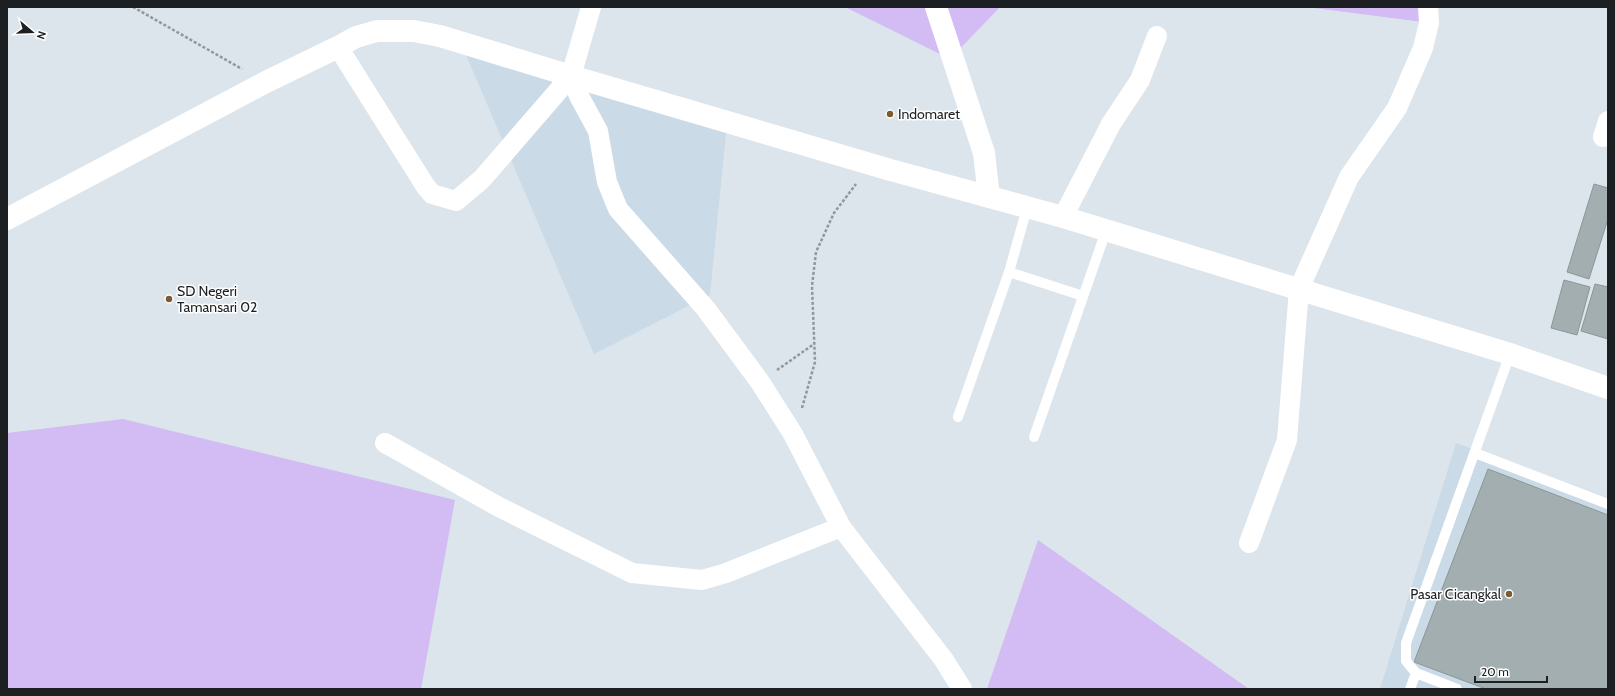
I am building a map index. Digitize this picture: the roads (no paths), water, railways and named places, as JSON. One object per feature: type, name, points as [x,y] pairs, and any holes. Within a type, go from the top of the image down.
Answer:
[{"type":"main road","points":[[936,7],[984,153],[989,197]]},
{"type":"main road","points":[[7,219],[266,82],[338,48],[356,37],[377,31],[414,31],[440,36],[886,169],[1063,217],[1510,354],[1608,388]]},
{"type":"street","points":[[338,48],[426,187],[432,194],[456,201],[482,179],[571,76],[591,7]]},
{"type":"street","points":[[1249,543],[1287,440],[1299,289],[1349,178],[1397,108],[1423,48],[1429,23],[1428,7]]},
{"type":"street","points":[[1063,217],[1110,124],[1140,80],[1157,36]]},
{"type":"street","points":[[571,76],[598,131],[607,182],[618,209],[706,310],[760,382],[793,434],[840,527],[944,660],[962,689]]},
{"type":"street","points":[[385,443],[499,507],[632,573],[702,580],[726,573],[840,527]]},
{"type":"lane","points":[[958,417],[1009,272],[1027,208]]},
{"type":"lane","points":[[1034,437],[1106,231]]},
{"type":"lane","points":[[1009,272],[1083,296]]},
{"type":"lane","points":[[1457,689],[1416,673],[1406,661],[1406,644],[1475,453],[1494,393],[1510,354]]},
{"type":"lane","points":[[1475,453],[1608,504]]},
{"type":"lane","points":[[1410,689],[1416,673]]},
{"type":"place","name":"Indomaret","points":[[890,114]]},
{"type":"place","name":"SD Negeri Tamansari 02","points":[[169,299]]},
{"type":"place","name":"Pasar Cicangkal","points":[[1509,594]]}]
